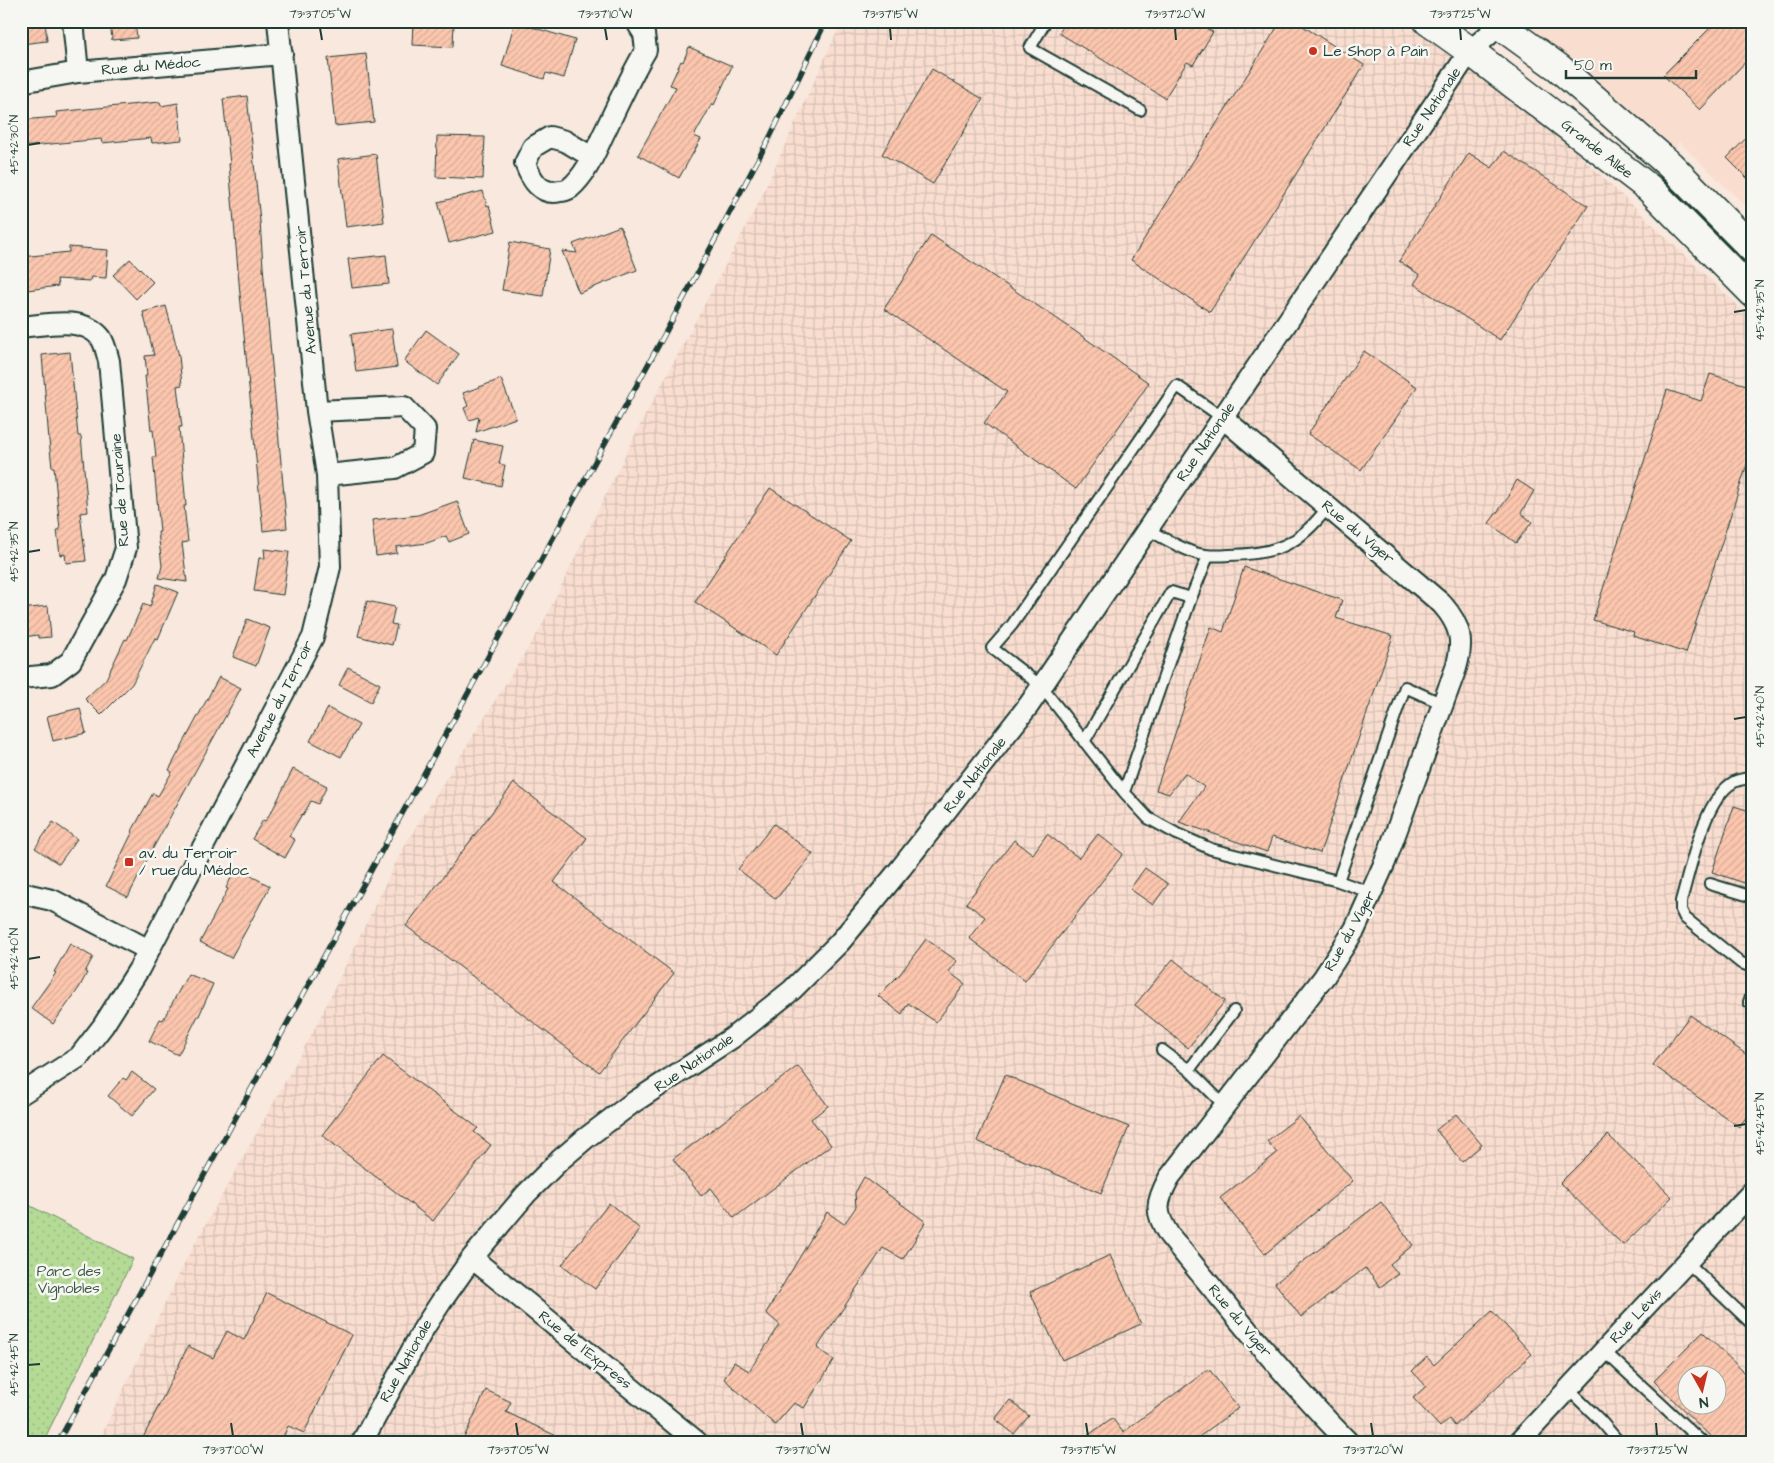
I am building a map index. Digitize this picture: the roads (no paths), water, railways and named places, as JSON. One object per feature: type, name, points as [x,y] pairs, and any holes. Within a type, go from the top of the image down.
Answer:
[{"type":"street","points":[[73,21],[78,72]]},
{"type":"street","name":"Avenue du Terroir","points":[[21,1094],[78,1057],[103,1026],[139,969],[313,637],[330,567],[328,475],[317,411],[278,21]]},
{"type":"street","points":[[592,156],[646,50],[644,34],[636,21]]},
{"type":"street","name":"Grande Allée","points":[[1428,21],[1649,188],[1753,292]]},
{"type":"street","points":[[1499,22],[1559,68],[1670,165],[1753,249]]},
{"type":"street","name":"Rue Nationale","points":[[362,1442],[424,1328],[472,1258],[526,1194],[560,1160],[586,1138],[631,1104],[732,1038],[792,990],[823,960],[902,868],[1009,732],[1470,51],[1499,22]]},
{"type":"street","name":"Rue du Médoc","points":[[21,82],[78,72],[282,54]]},
{"type":"street","points":[[1649,188],[1670,165]]},
{"type":"street","name":"Rue de Touraine","points":[[21,327],[65,323],[85,326],[101,339],[109,361],[126,548],[116,579],[71,660],[52,675],[21,678]]},
{"type":"street","points":[[317,411],[404,407],[425,429],[423,453],[395,468],[328,475]]},
{"type":"street","name":"Rue du Viger","points":[[1223,418],[1442,604],[1456,624],[1460,634],[1459,657],[1443,704],[1385,862],[1355,928],[1324,977],[1169,1178],[1158,1203],[1158,1213],[1169,1235],[1310,1404],[1348,1442]]},
{"type":"street","points":[[21,893],[52,900],[149,950]]},
{"type":"street","name":"Rue Lévis","points":[[1519,1442],[1753,1191]]},
{"type":"street","name":"Rue de l'Express","points":[[472,1258],[697,1442]]},
{"type":"lane","points":[[1046,21],[1030,48],[1140,110]]},
{"type":"lane","points":[[1223,418],[1177,386],[1012,625],[992,648],[1041,686],[1124,792],[1148,818],[1177,834],[1212,849],[1338,881],[1372,893]]},
{"type":"lane","points":[[1147,529],[1178,547],[1208,556],[1264,552],[1284,546],[1309,530],[1328,506]]},
{"type":"lane","points":[[1124,792],[1191,598],[1208,556]]},
{"type":"lane","points":[[1084,742],[1171,592],[1191,598]]},
{"type":"lane","points":[[1338,881],[1405,687],[1443,704]]},
{"type":"lane","points":[[1753,777],[1735,782],[1715,802],[1699,838],[1681,910],[1685,918],[1741,964],[1753,967]]},
{"type":"lane","points":[[1710,884],[1753,897]]},
{"type":"lane","points":[[1753,991],[1749,1002],[1753,1003]]},
{"type":"lane","points":[[1189,1070],[1234,1011]]},
{"type":"lane","points":[[1162,1050],[1189,1070],[1225,1106]]},
{"type":"lane","points":[[1687,1262],[1753,1325]]},
{"type":"lane","points":[[1604,1351],[1702,1442]]},
{"type":"lane","points":[[1568,1389],[1600,1420],[1619,1442]]},
{"type":"railway","points":[[58,1442],[662,339],[771,135],[826,21]]},
{"type":"place","name":"Le Shop à Pain","points":[[1313,51]]},
{"type":"place","name":"av. du Terroir / rue du Médoc","points":[[129,862]]},
{"type":"park label","name":"Parc des Vignobles","points":[[69,1280]]}]
